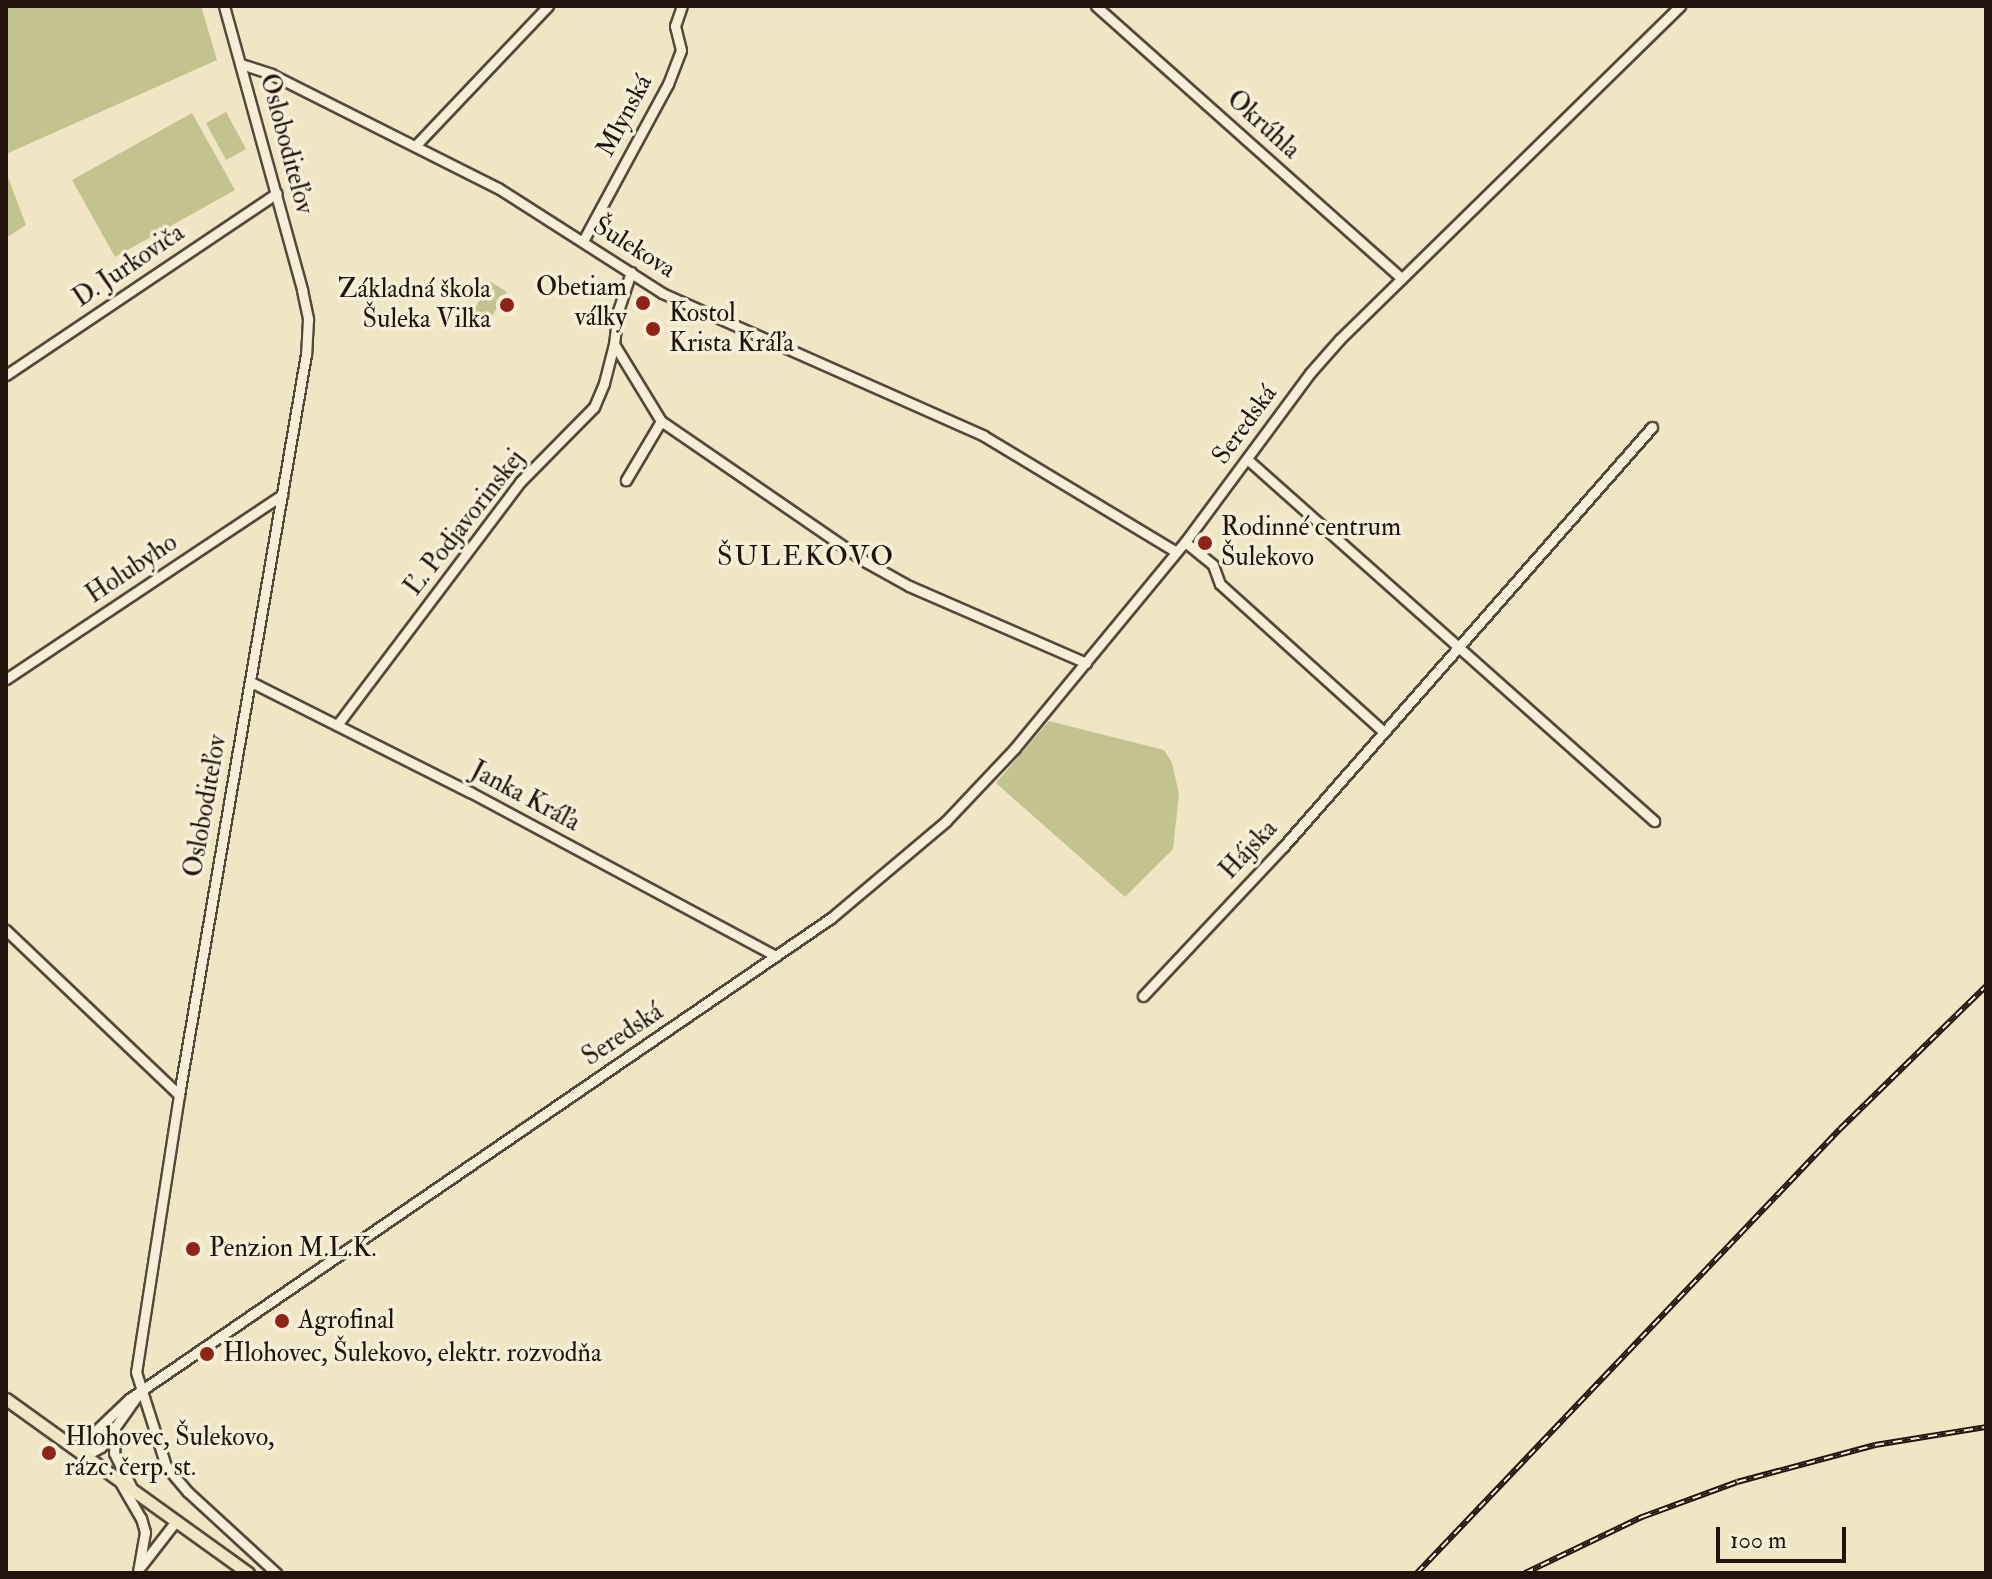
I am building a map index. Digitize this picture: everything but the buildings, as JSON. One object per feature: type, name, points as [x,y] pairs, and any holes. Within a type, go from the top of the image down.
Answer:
[{"type":"main road","points":[[6,1399],[248,1573]]},
{"type":"street","name":"Osloboditeľov","points":[[224,6],[277,193],[308,319],[306,354],[137,1349],[140,1392],[166,1466],[188,1492],[276,1573]]},
{"type":"street","points":[[416,145],[548,6]]},
{"type":"street","name":"Mlynská","points":[[583,241],[668,84],[681,50],[675,26],[682,6]]},
{"type":"street","name":"Okrúhla","points":[[1096,6],[1401,278]]},
{"type":"street","name":"Seredská","points":[[87,1439],[115,1410],[140,1392],[864,893],[946,821],[981,787],[1185,542],[1310,373],[1453,225],[1680,6]]},
{"type":"street","name":"Šulekova","points":[[241,64],[271,74],[498,188],[662,293],[984,436],[1176,552]]},
{"type":"street","name":"D. Jurkoviča","points":[[6,375],[277,193]]},
{"type":"street","name":"Ľ. Podjavorinskej","points":[[337,725],[520,482],[594,407],[614,344],[618,311],[631,272]]},
{"type":"street","points":[[614,344],[661,421],[866,562],[909,586],[1086,663]]},
{"type":"street","points":[[626,480],[661,421]]},
{"type":"street","name":"Hájska","points":[[1143,996],[1384,732],[1652,427]]},
{"type":"street","points":[[1247,459],[1654,821]]},
{"type":"street","name":"Holubyho","points":[[6,679],[282,495]]},
{"type":"street","points":[[1185,542],[1213,565],[1220,584],[1384,732]]},
{"type":"street","name":"Janka Kráľa","points":[[251,682],[776,956]]},
{"type":"street","points":[[6,930],[179,1095]]},
{"type":"street","name":"Seredská","points":[[84,1456],[98,1450],[140,1392]]},
{"type":"street","name":"Seredská","points":[[121,1416],[113,1438],[114,1453],[132,1490]]},
{"type":"street","points":[[63,1441],[87,1439],[84,1456]]},
{"type":"street","points":[[119,1481],[141,1518],[145,1532],[137,1572]]},
{"type":"street","points":[[137,1572],[176,1521]]},
{"type":"green space","points":[[6,6],[201,6],[217,60],[6,154]]},
{"type":"green space","points":[[226,112],[246,149],[226,160],[206,123]]},
{"type":"green space","points":[[192,113],[235,190],[115,257],[72,180]]},
{"type":"green space","points":[[6,172],[26,225],[6,238]]},
{"type":"green space","points":[[491,282],[507,292],[489,321],[473,311]]},
{"type":"green space","points":[[1049,721],[1164,750],[1172,763],[1179,794],[1173,849],[1125,897],[996,783]]},
{"type":"railway","points":[[1417,1573],[1840,1129],[1986,986]]},
{"type":"railway","points":[[1525,1573],[1642,1517],[1737,1482],[1875,1445],[1986,1427]]},
{"type":"place","name":"Obetiam války","points":[[643,303]]},
{"type":"place","name":"Základná škola Šuleka Vilka","points":[[507,305]]},
{"type":"place","name":"Kostol Krista Kráľa","points":[[653,329]]},
{"type":"place","name":"Rodinné centrum Šulekovo","points":[[1205,543]]},
{"type":"place","name":"Penzion M.L.K.","points":[[193,1249]]},
{"type":"place","name":"Agrofinal","points":[[282,1321]]},
{"type":"place","name":"Hlohovec, Šulekovo, elektr. rozvodňa","points":[[207,1354]]},
{"type":"place","name":"Hlohovec, Šulekovo, rázc. čerp. st.","points":[[49,1453]]},
{"type":"district","name":"ŠULEKOVO","points":[[806,557]]}]
